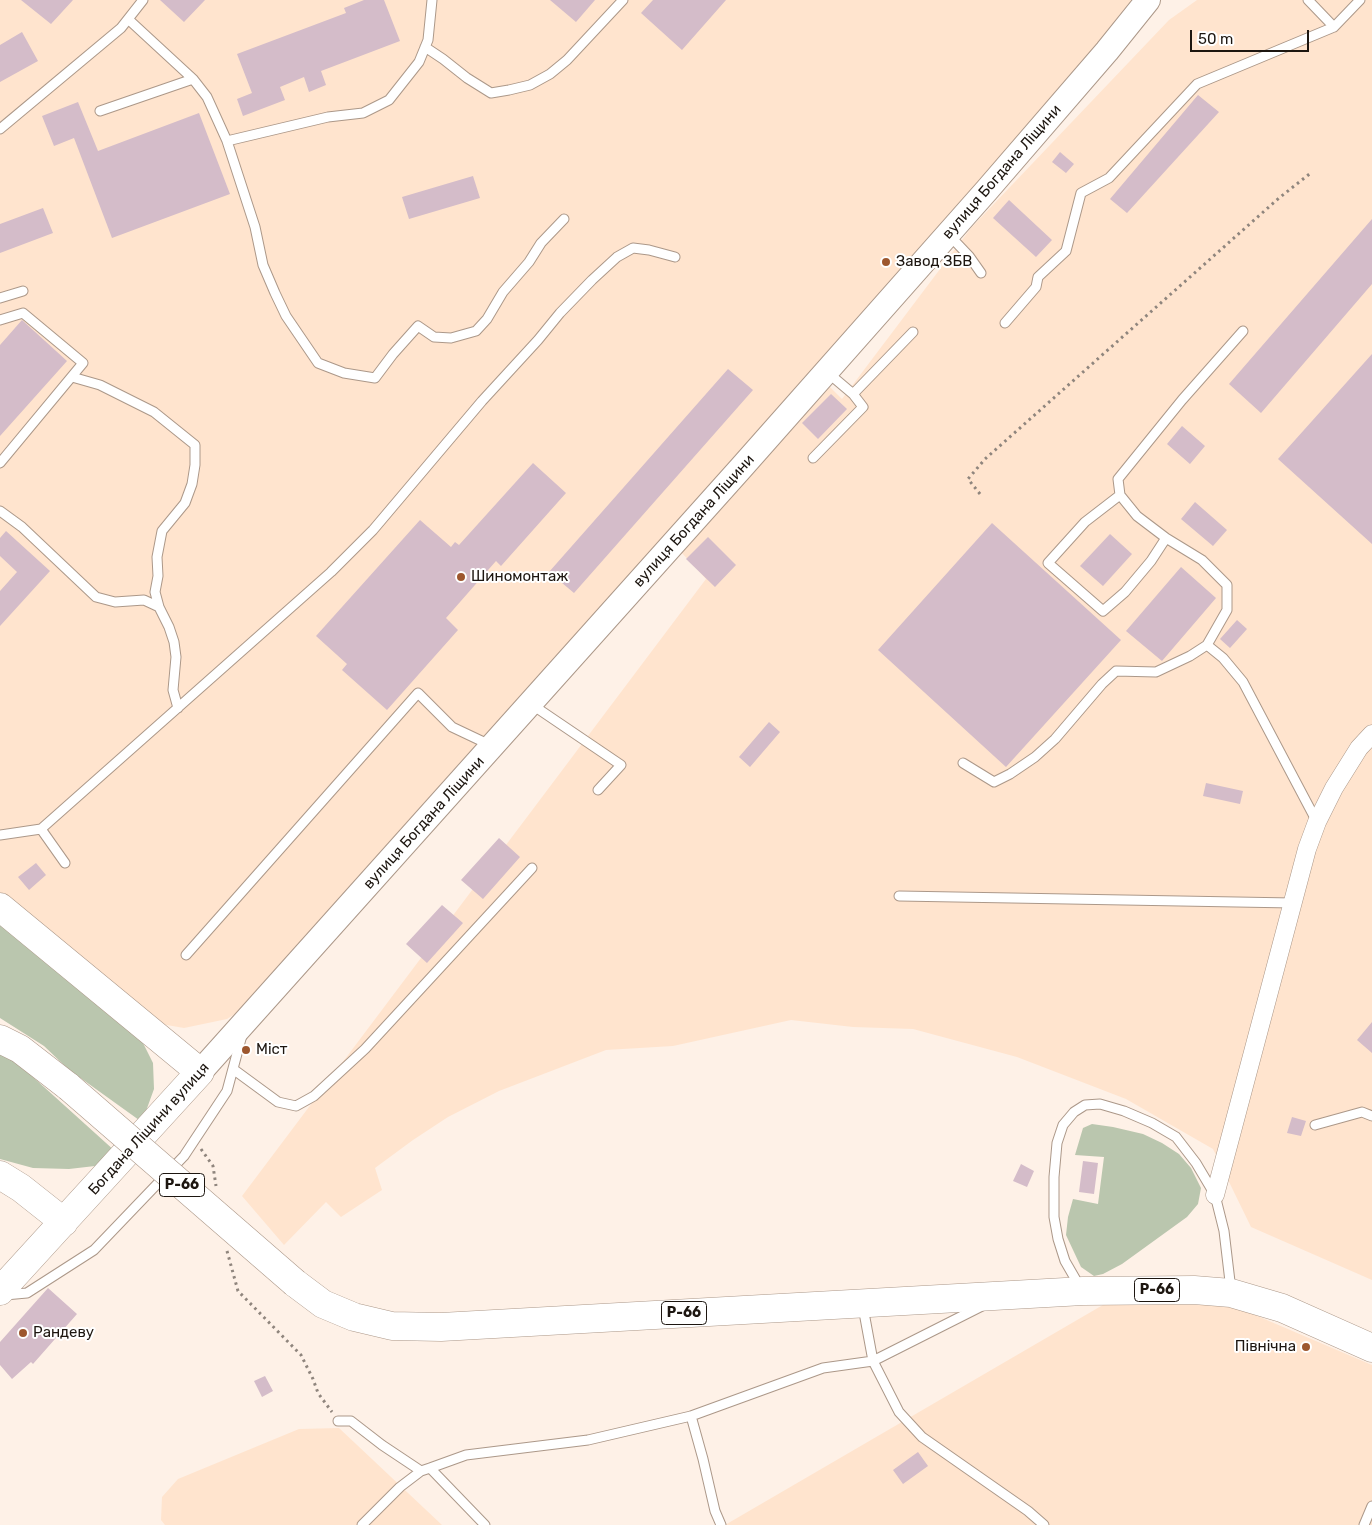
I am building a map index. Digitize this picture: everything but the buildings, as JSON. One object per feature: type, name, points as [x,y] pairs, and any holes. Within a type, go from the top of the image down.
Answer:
[{"type":"main road","name":"вулиця Богдана Ліщини","points":[[239,1029],[827,372],[1107,51],[1148,0]]},
{"type":"main road","points":[[0,907],[200,1072]]},
{"type":"main road","name":"Богдана Ліщини вулиця","points":[[64,1222],[239,1029]]},
{"type":"main road","name":"Р-66","points":[[0,1038],[20,1049],[69,1087],[294,1283],[324,1304],[354,1317],[392,1326],[441,1326],[1083,1291],[1194,1290],[1231,1293],[1282,1308],[1372,1348]]},
{"type":"main road","points":[[0,1175],[21,1188],[64,1222],[0,1291]]},
{"type":"street","points":[[1215,1195],[1307,849],[1317,822],[1334,788],[1359,748],[1372,734]]},
{"type":"lane","points":[[0,130],[121,28],[144,0]]},
{"type":"lane","points":[[227,141],[319,119],[364,113],[389,100],[419,62],[428,40],[432,0]]},
{"type":"lane","points":[[424,48],[443,58],[467,78],[491,92],[530,85],[550,74],[567,60],[623,0]]},
{"type":"lane","points":[[1308,0],[1334,27]]},
{"type":"lane","points":[[1005,322],[1036,287],[1038,277],[1066,251],[1081,193],[1109,178],[1197,84],[1334,27],[1360,0]]},
{"type":"lane","points":[[128,19],[193,79],[207,97],[227,141],[255,227],[263,265],[286,316],[318,363],[344,373],[375,378],[418,326],[434,337],[450,338],[476,331],[487,318],[503,292],[529,262],[541,243],[564,219]]},
{"type":"lane","points":[[100,111],[193,79]]},
{"type":"lane","points":[[948,235],[970,256],[981,273]]},
{"type":"lane","points":[[0,835],[41,829],[331,572],[373,530],[482,401],[538,340],[560,312],[617,257],[633,248],[649,250],[675,258]]},
{"type":"lane","points":[[0,298],[24,290]]},
{"type":"lane","points":[[0,320],[23,313],[83,363],[0,463]]},
{"type":"lane","points":[[963,763],[994,782],[1035,757],[1055,739],[1102,684],[1116,671],[1156,672],[1190,656],[1207,645],[1227,610],[1227,585],[1202,560],[1166,538],[1137,516],[1120,495],[1118,479],[1182,400],[1243,331]]},
{"type":"lane","points":[[853,394],[913,332]]},
{"type":"lane","points":[[813,458],[863,407],[853,394],[827,372]]},
{"type":"lane","points":[[72,377],[100,385],[154,412],[195,445],[194,474],[185,504],[162,531],[157,557],[156,592],[159,607],[174,642],[176,657],[173,690],[178,708]]},
{"type":"lane","points":[[1120,495],[1085,522],[1048,563],[1103,611],[1125,592],[1152,562],[1166,538]]},
{"type":"lane","points":[[0,511],[22,527],[96,597],[115,602],[144,600],[159,607]]},
{"type":"lane","points":[[1207,645],[1223,658],[1243,682],[1317,822]]},
{"type":"lane","points":[[186,955],[418,693],[452,728],[492,746]]},
{"type":"lane","points":[[531,704],[620,765],[598,790]]},
{"type":"lane","points":[[41,829],[64,863]]},
{"type":"lane","points":[[233,1069],[278,1102],[296,1106],[314,1096],[365,1049],[532,868]]},
{"type":"lane","points":[[899,896],[1293,903]]},
{"type":"lane","points":[[0,1295],[28,1293],[94,1250],[184,1156],[227,1091],[233,1069],[239,1029]]},
{"type":"lane","points":[[1083,1291],[1065,1261],[1054,1217],[1054,1177],[1057,1143],[1063,1125],[1074,1112],[1085,1105],[1100,1104],[1124,1111],[1152,1123],[1176,1137],[1196,1163],[1215,1195],[1224,1231],[1231,1293]]},
{"type":"lane","points":[[1315,1125],[1362,1112],[1372,1116]]},
{"type":"lane","points":[[362,1525],[400,1486],[425,1469],[466,1455],[588,1440],[691,1416],[823,1368],[873,1361],[1003,1296]]},
{"type":"lane","points":[[863,1304],[873,1361],[899,1412],[922,1437],[1028,1511],[1044,1525]]},
{"type":"lane","points":[[691,1416],[704,1459],[715,1511],[721,1525]]},
{"type":"lane","points":[[338,1421],[351,1420],[382,1445],[425,1469],[485,1525]]},
{"type":"lane","points":[[1364,1525],[1372,1506]]},
{"type":"path","points":[[980,494],[968,479],[986,459],[1279,198],[1312,172]]},
{"type":"path","points":[[194,1140],[213,1166],[217,1194]]},
{"type":"path","points":[[226,1243],[228,1262],[238,1291],[301,1355],[318,1393],[338,1421]]},
{"type":"shaded area","points":[[0,0],[1140,0],[641,564],[457,766],[241,1010],[227,1019],[184,1028],[161,1024],[0,894]]},
{"type":"shaded area","points":[[1197,0],[1372,0],[1372,1280],[1251,1227],[1213,1149],[1126,1099],[1017,1057],[913,1029],[853,1027],[791,1020],[673,1046],[606,1050],[499,1091],[448,1117],[375,1168],[382,1190],[341,1217],[326,1202],[284,1245],[242,1196],[706,579],[680,551],[830,387],[842,399],[971,228],[1169,20]]},
{"type":"shaded area","points":[[1108,1302],[1218,1304],[1248,1312],[1372,1365],[1372,1525],[725,1525]]},
{"type":"shaded area","points":[[339,1428],[442,1525],[165,1525],[161,1520],[162,1497],[178,1479],[299,1429]]},
{"type":"green space","points":[[0,915],[140,1037],[153,1063],[154,1089],[146,1111],[139,1120],[68,1069],[44,1046],[0,1018]]},
{"type":"green space","points":[[0,1052],[13,1059],[116,1152],[95,1166],[69,1169],[33,1168],[0,1159]]},
{"type":"green space","points":[[1092,1124],[1143,1134],[1162,1143],[1179,1154],[1191,1168],[1201,1188],[1198,1204],[1187,1217],[1122,1264],[1103,1274],[1094,1276],[1081,1267],[1066,1235],[1073,1199],[1098,1204],[1104,1157],[1075,1155],[1083,1128]]},
{"type":"place","name":"Завод ЗБВ","points":[[886,262]]},
{"type":"place","name":"Шиномонтаж","points":[[461,577]]},
{"type":"place","name":"Міст","points":[[246,1050]]},
{"type":"place","name":"Рандеву","points":[[23,1333]]},
{"type":"place","name":"Північна","points":[[1306,1347]]}]
